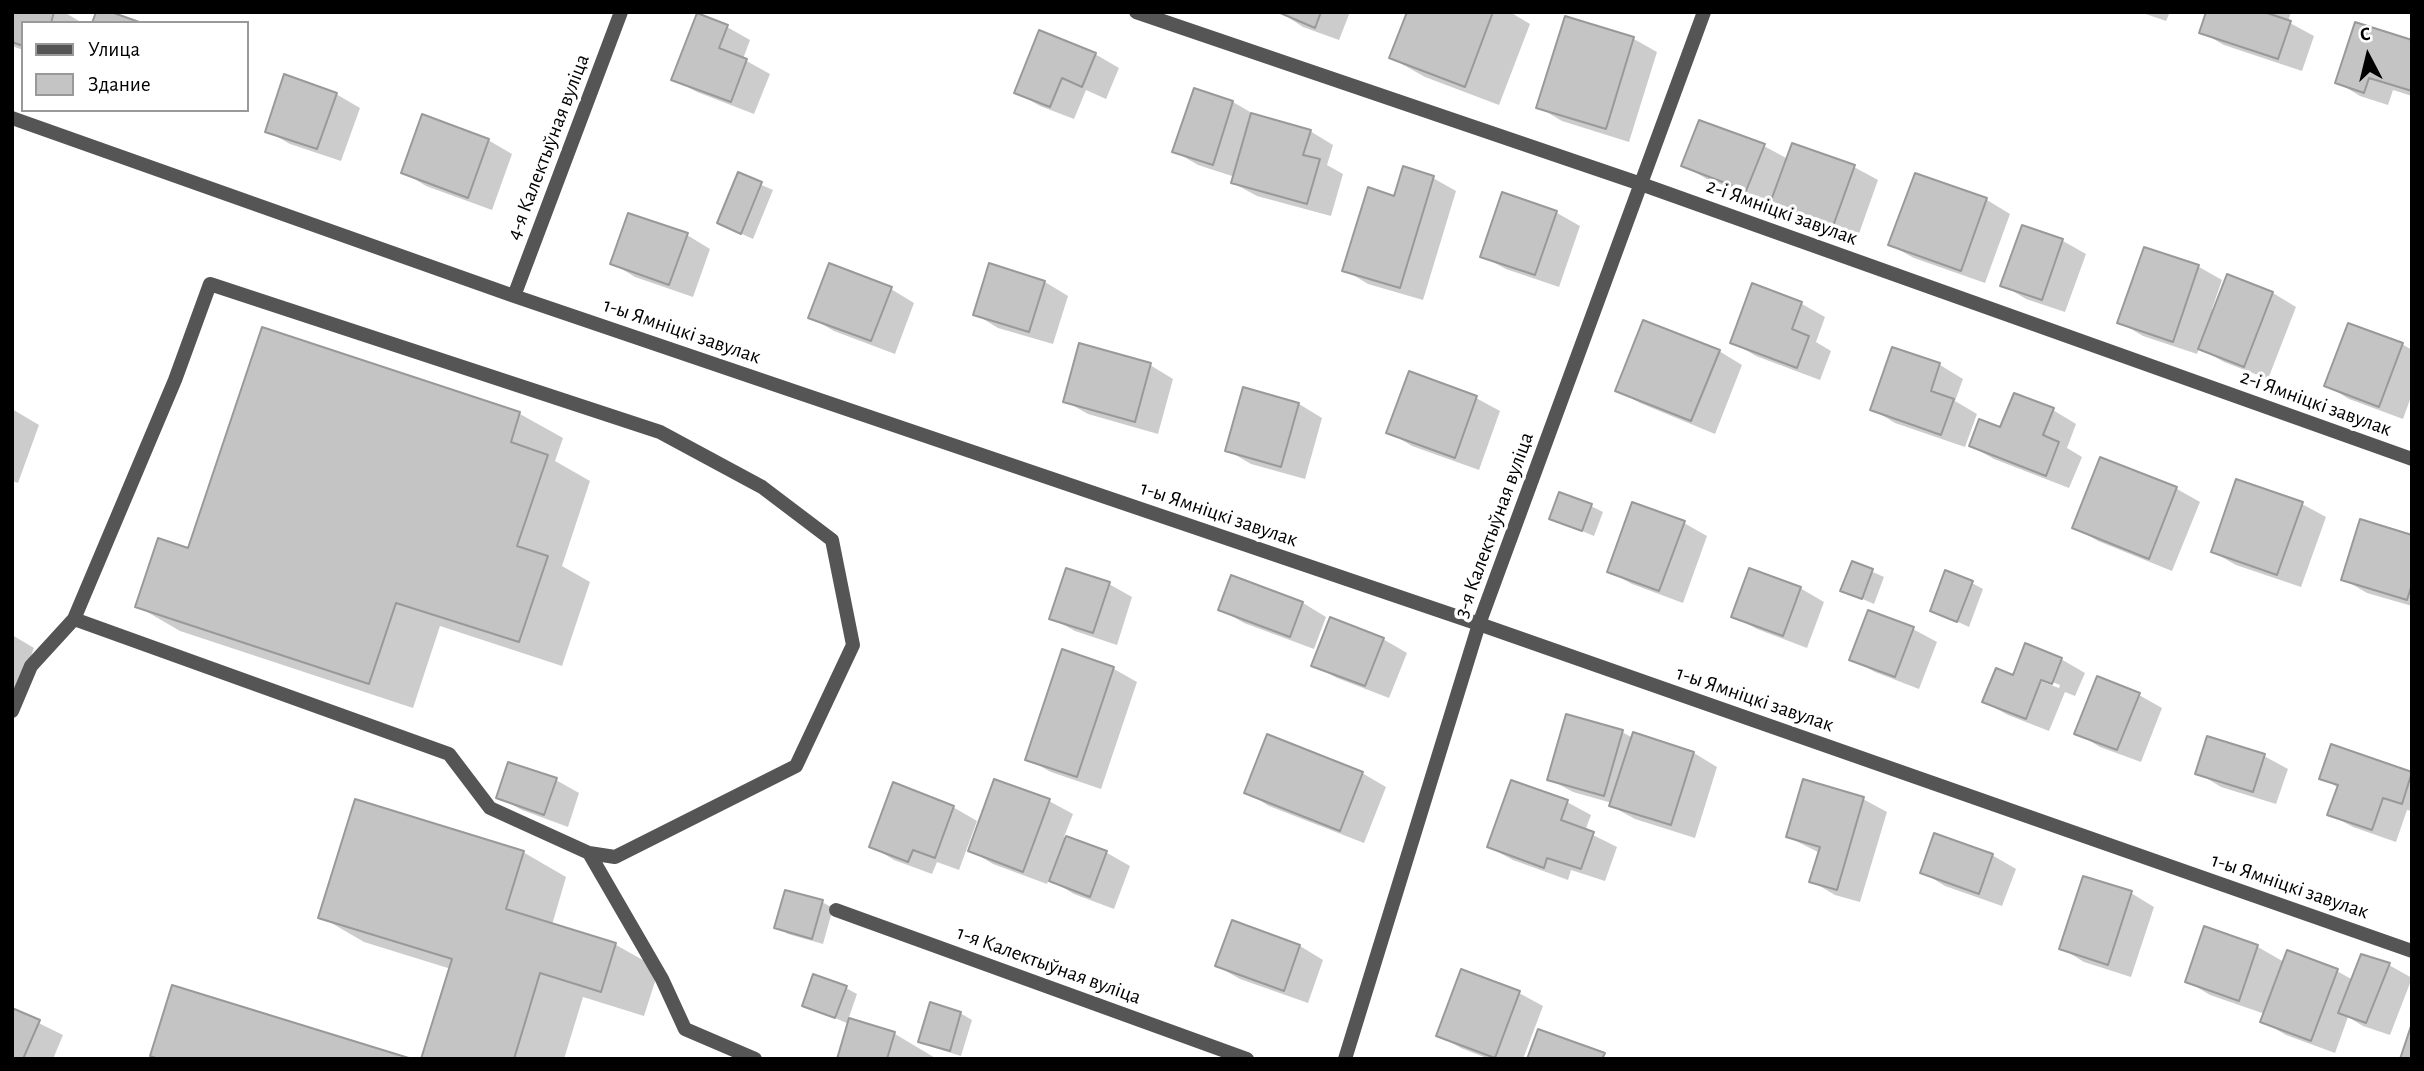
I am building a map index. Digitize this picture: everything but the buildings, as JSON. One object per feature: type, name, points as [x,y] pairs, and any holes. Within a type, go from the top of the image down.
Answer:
[{"type":"street","name":"4-я Калектыўная вуліца","points":[[514,296],[621,12]]},
{"type":"street","name":"2-і Ямніцкі завулак","points":[[1136,12],[1641,184],[2412,459]]},
{"type":"street","name":"3-я Калектыўная вуліца","points":[[1345,1059],[1479,624],[1704,12]]},
{"type":"street","name":"1-ы Ямніцкі завулак","points":[[12,118],[514,296],[1479,624],[2412,951]]},
{"type":"street","points":[[12,711],[32,666],[74,619],[175,380],[210,284],[660,432],[762,487],[832,540],[853,645],[796,766],[614,857],[589,853],[489,808],[449,754],[74,619]]},
{"type":"street","points":[[589,853],[662,979],[685,1029],[755,1059]]},
{"type":"street","name":"1-я Калектыўная вуліца","points":[[836,910],[1247,1059]]}]
